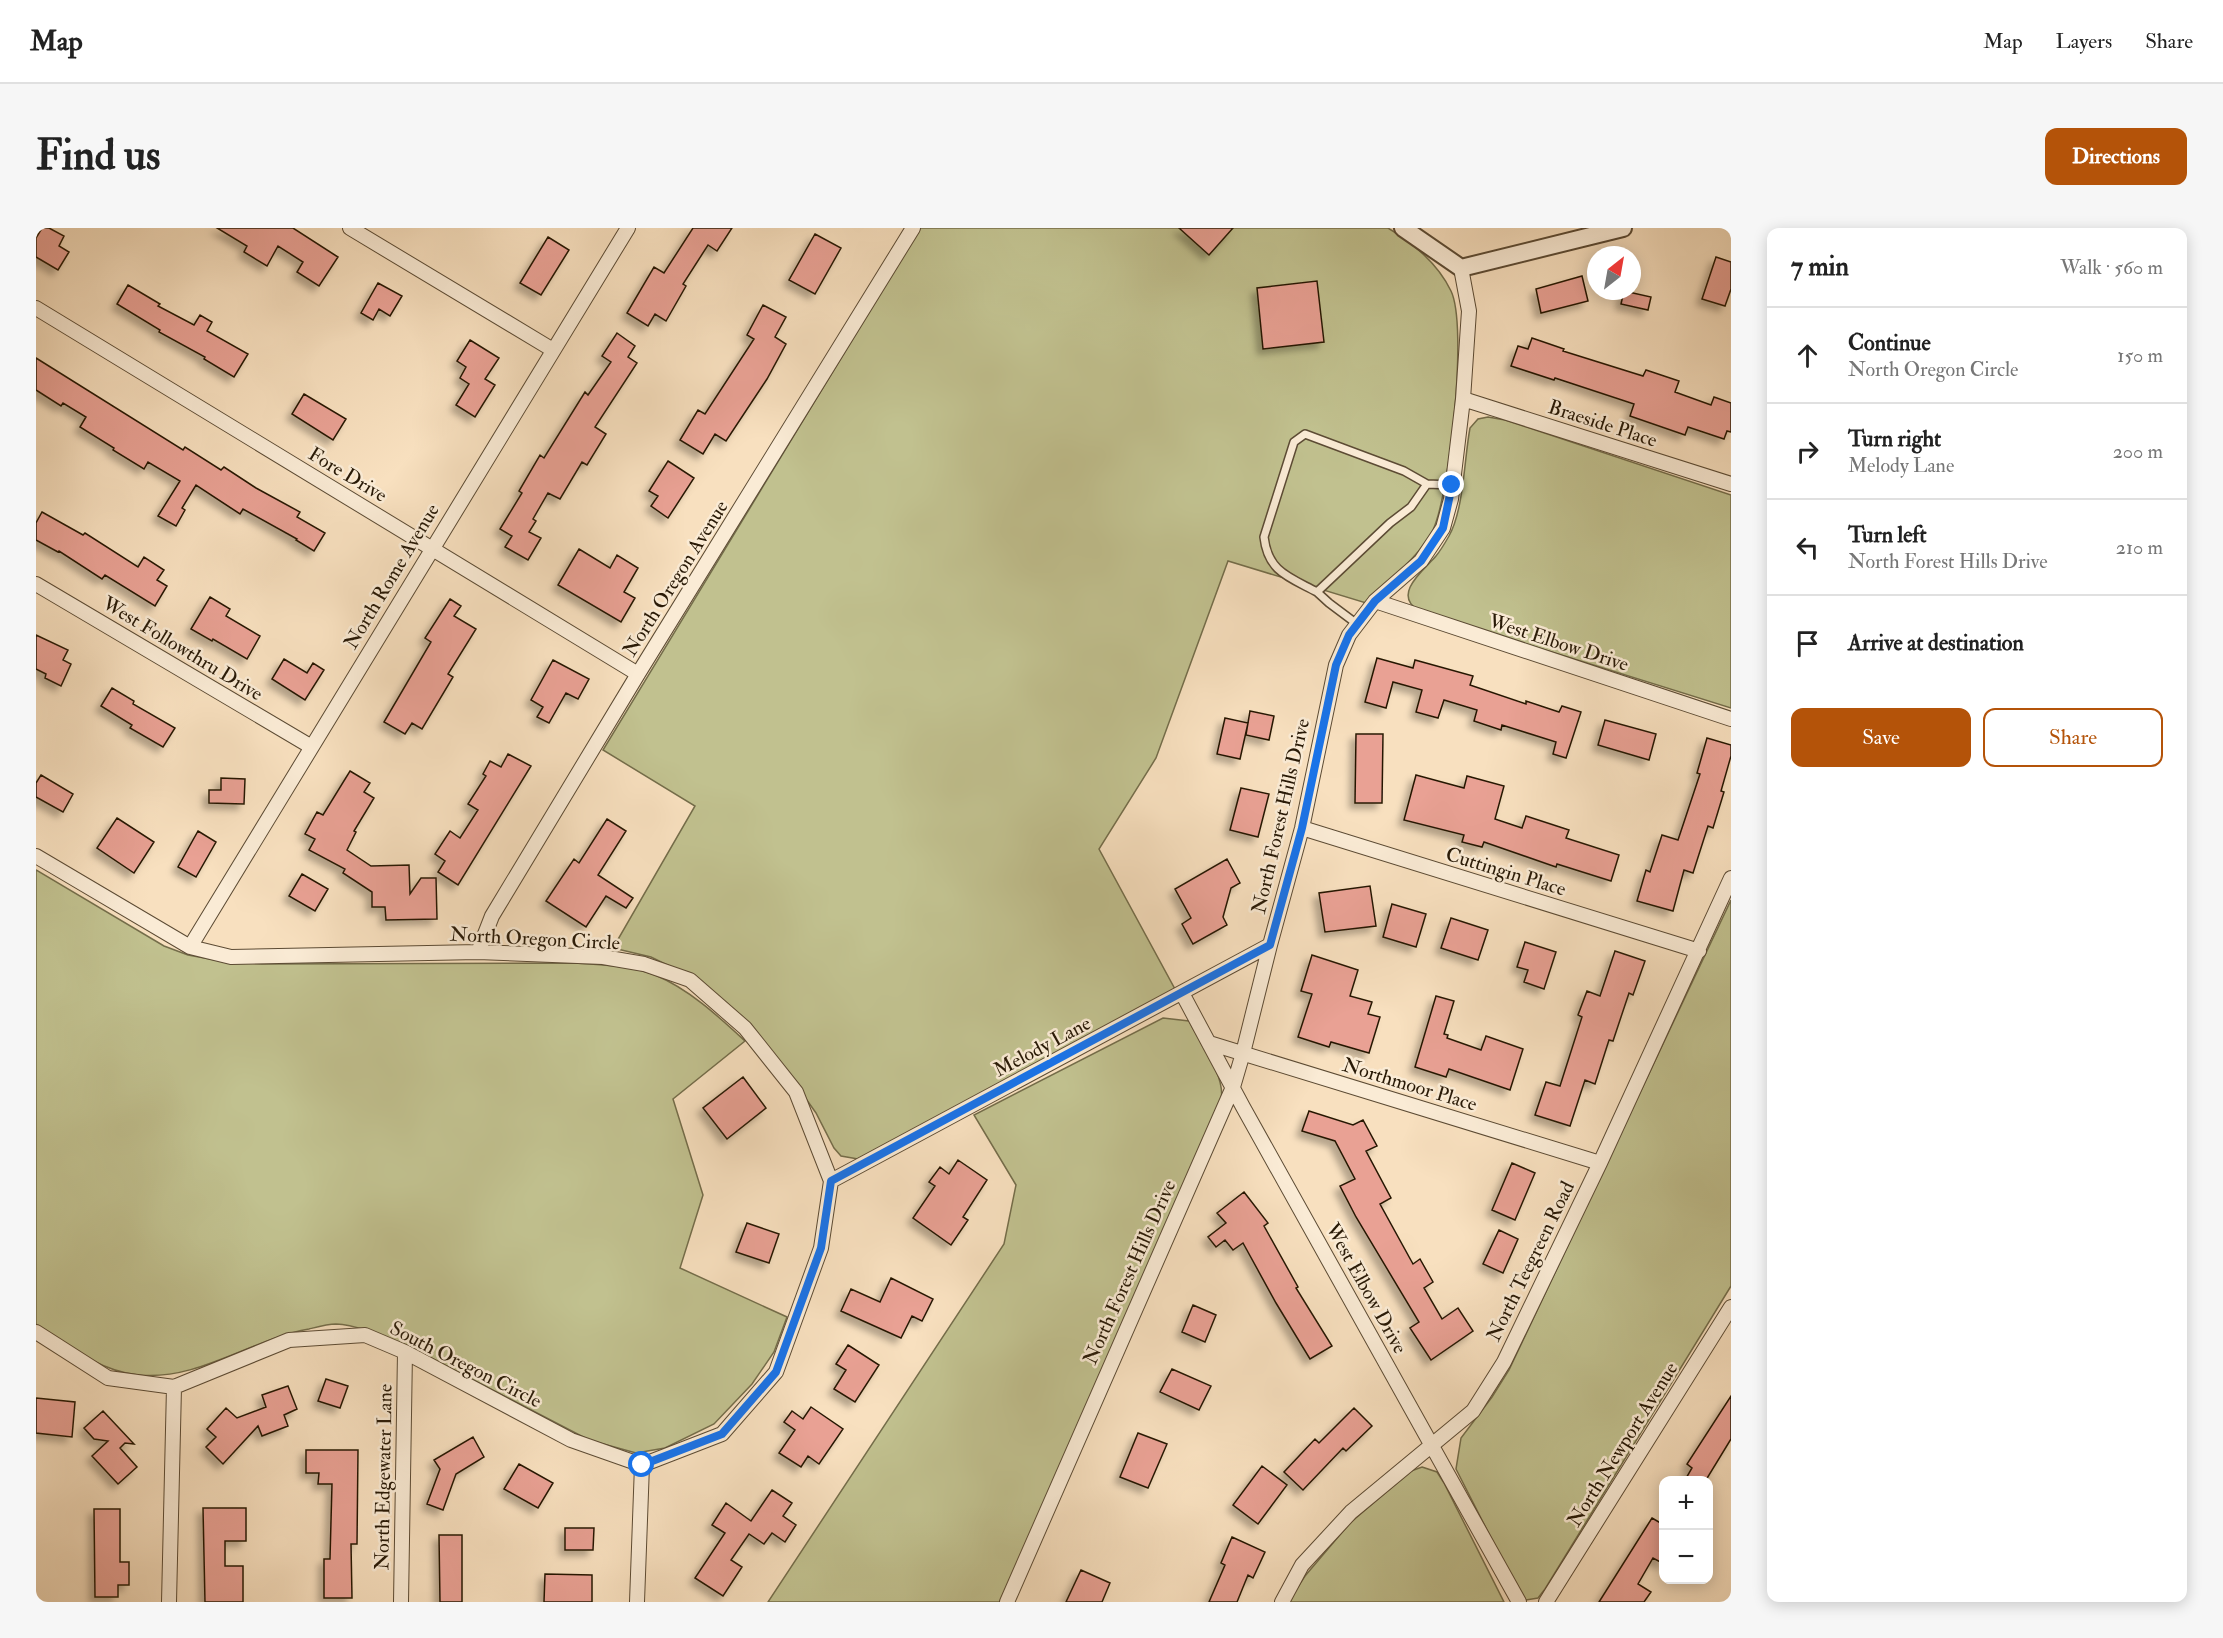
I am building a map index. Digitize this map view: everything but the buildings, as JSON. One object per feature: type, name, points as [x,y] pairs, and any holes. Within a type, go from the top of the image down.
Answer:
[{"type":"street","points":[[350,228],[553,350]]},
{"type":"street","name":"North Rome Avenue","points":[[190,946],[431,547],[628,228]]},
{"type":"street","name":"North Oregon Avenue","points":[[478,952],[492,916],[913,228]]},
{"type":"street","points":[[1403,228],[1461,268],[1623,228]]},
{"type":"street","name":"North Forest Hills Drive","points":[[1007,1602],[1233,1087],[1302,828],[1336,665],[1349,635],[1375,601],[1421,561],[1443,528],[1452,485],[1463,399],[1469,310],[1461,268]]},
{"type":"street","name":"Fore Drive","points":[[36,308],[638,674]]},
{"type":"street","name":"Braeside Place","points":[[1463,399],[1731,484]]},
{"type":"street","name":"West Followthru Drive","points":[[36,584],[310,746]]},
{"type":"street","name":"West Elbow Drive","points":[[1375,601],[1731,719]]},
{"type":"street","name":"Cuttingin Place","points":[[1302,828],[1699,951]]},
{"type":"street","name":"North Oregon Circle","points":[[36,856],[190,946],[231,957],[478,952],[603,957],[644,964],[690,981],[745,1028],[796,1092],[831,1181],[821,1248],[776,1372],[722,1434],[642,1465]]},
{"type":"street","name":"North Teegreen Road","points":[[1282,1602],[1302,1565],[1351,1512],[1473,1411],[1504,1362],[1600,1163],[1731,878]]},
{"type":"street","name":"Melody Lane","points":[[831,1181],[1270,945]]},
{"type":"street","name":"West Elbow Drive","points":[[1182,993],[1519,1602]]},
{"type":"street","name":"Northmoor Place","points":[[1209,1043],[1600,1163]]},
{"type":"street","name":"North Newport Avenue","points":[[1546,1602],[1731,1307]]},
{"type":"street","name":"South Oregon Circle","points":[[36,1332],[108,1378],[174,1386],[289,1340],[365,1335],[405,1352],[571,1440],[642,1465]]},
{"type":"street","name":"North Edgewater Lane","points":[[400,1602],[405,1352]]},
{"type":"street","points":[[169,1602],[174,1386]]},
{"type":"street","points":[[637,1602],[642,1465]]},
{"type":"lane","points":[[1358,624],[1317,592],[1274,566],[1266,552],[1264,537],[1294,442],[1305,434],[1404,471],[1427,483],[1452,485]]},
{"type":"lane","points":[[1317,592],[1390,523],[1411,507],[1427,483]]},
{"type":"green space","points":[[920,228],[1388,228],[1407,240],[1424,255],[1446,281],[1451,291],[1456,310],[1458,338],[1455,410],[1445,482],[1433,530],[1412,559],[1366,603],[1228,561],[1156,758],[1099,849],[1176,991],[858,1159],[841,1156],[834,1148],[816,1113],[792,1079],[686,974],[651,957],[613,948],[695,806],[603,750]]},
{"type":"green space","points":[[1488,417],[1505,420],[1731,495],[1731,708],[1418,610],[1411,604],[1408,597],[1413,582],[1440,551],[1454,525],[1461,498],[1470,428],[1478,419]]},
{"type":"green space","points":[[36,870],[164,946],[188,955],[221,961],[262,964],[576,963],[616,966],[655,975],[691,995],[745,1041],[673,1099],[703,1195],[680,1268],[787,1317],[774,1352],[752,1384],[714,1424],[665,1448],[636,1453],[589,1440],[406,1345],[344,1325],[326,1325],[288,1334],[204,1366],[160,1375],[124,1373],[97,1363],[72,1348],[36,1324]]},
{"type":"green space","points":[[1731,900],[1731,1286],[1545,1589],[1538,1598],[1526,1600],[1520,1595],[1456,1469],[1461,1438],[1509,1370]]},
{"type":"green space","points":[[1163,1018],[1189,1021],[1216,1070],[1222,1091],[1221,1100],[1001,1602],[768,1602],[1004,1244],[1016,1185],[974,1115]]},
{"type":"green space","points":[[1422,1467],[1437,1472],[1444,1483],[1504,1602],[1288,1602],[1305,1576],[1350,1523],[1411,1471]]},
{"type":"route","points":[[642,1465],[722,1434],[776,1372],[821,1248],[831,1181],[1270,945],[1302,828],[1336,665],[1349,635],[1375,601],[1421,561],[1443,528],[1451,499],[1452,485]]}]
